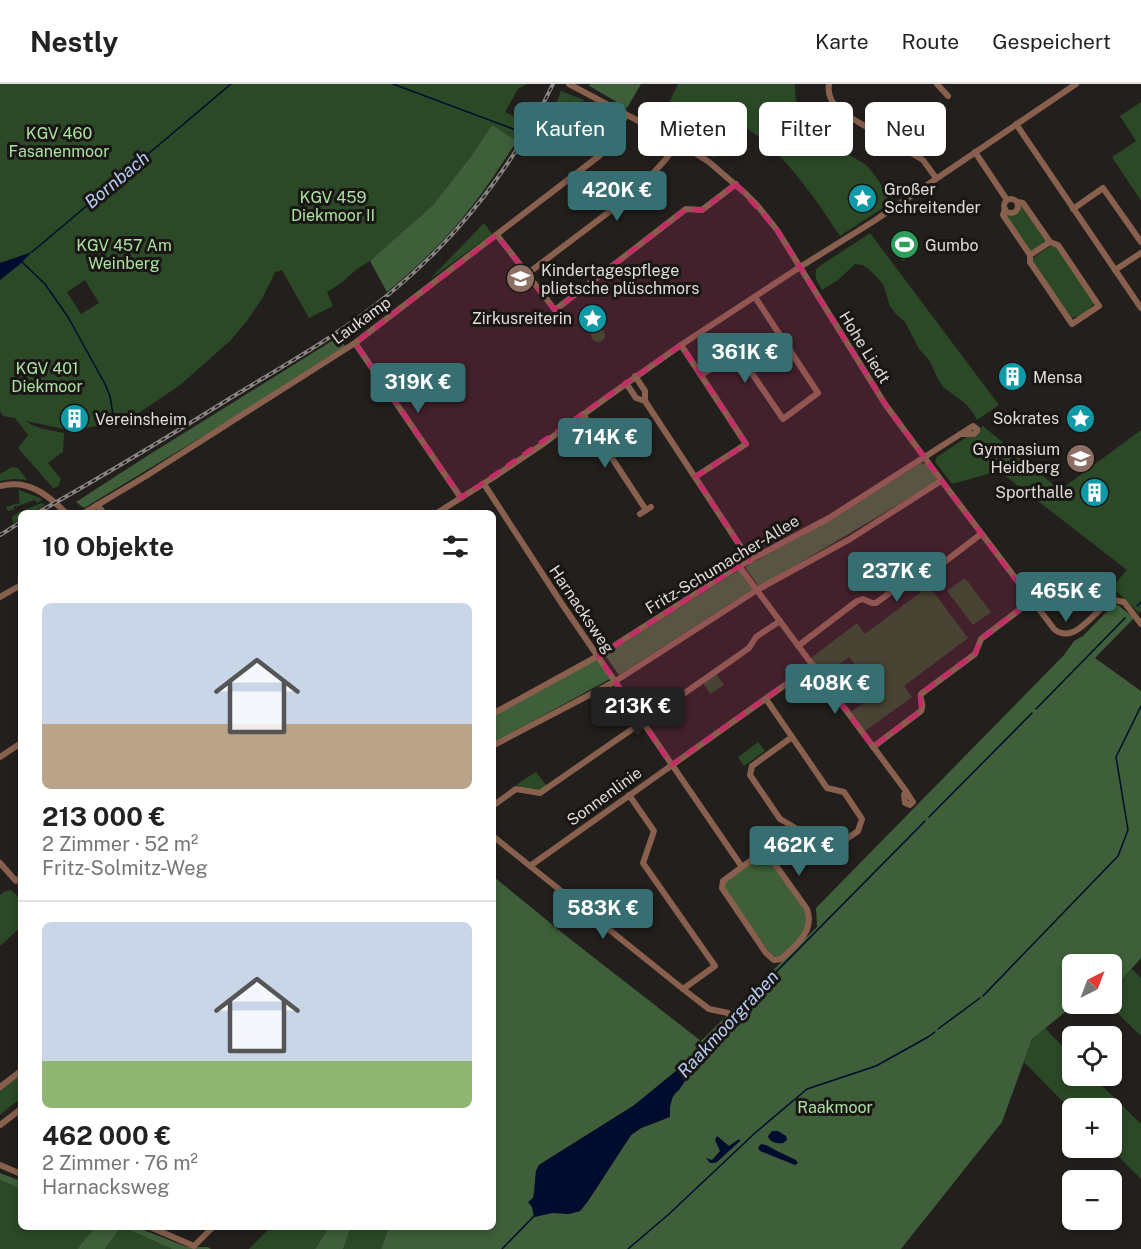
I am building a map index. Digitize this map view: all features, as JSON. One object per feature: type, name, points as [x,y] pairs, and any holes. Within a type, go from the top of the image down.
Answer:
[{"type":"street","name":"Hohe Liedt","points":[[569,84],[602,102]]},
{"type":"street","points":[[829,84],[830,97],[841,112],[923,160],[936,178]]},
{"type":"street","points":[[937,84],[948,96]]},
{"type":"street","points":[[442,510],[540,446],[681,345],[869,224],[1076,84]]},
{"type":"street","name":"Hohe Liedt","points":[[626,115],[638,121]]},
{"type":"street","points":[[1016,124],[1141,308]]},
{"type":"street","points":[[975,152],[1007,200]]},
{"type":"street","name":"Laukamp","points":[[89,510],[355,343],[599,156]]},
{"type":"street","points":[[528,274],[638,190],[668,156]]},
{"type":"street","name":"Hohe Liedt","points":[[700,156],[736,184],[777,230],[880,397],[1054,629],[1069,635],[1079,630],[1103,606],[1114,600],[1124,602],[1141,624]]},
{"type":"street","points":[[497,235],[555,310],[686,209],[702,210],[736,184]]},
{"type":"street","points":[[1073,208],[1103,188],[1141,242]]},
{"type":"street","points":[[1007,200],[1023,203],[1050,242],[1058,245],[1099,306],[1072,324],[1030,262],[1030,255],[1003,215],[1007,200]]},
{"type":"street","points":[[1005,209],[1014,212],[1018,207],[1017,202]]},
{"type":"street","points":[[1030,255],[1050,242]]},
{"type":"street","points":[[1115,270],[1141,253]]},
{"type":"street","points":[[701,375],[738,353],[783,419],[818,393],[755,297]]},
{"type":"street","points":[[355,343],[461,498]]},
{"type":"street","points":[[681,345],[746,444],[695,477]]},
{"type":"street","points":[[635,376],[645,391],[645,401],[750,561]]},
{"type":"street","points":[[626,383],[636,398],[645,401]]},
{"type":"street","points":[[583,414],[646,510]]},
{"type":"street","name":"Fritz-Schumacher-Allee","points":[[496,712],[598,656],[739,566],[829,518],[960,434]]},
{"type":"street","points":[[496,744],[614,682],[757,590],[850,539],[941,481]]},
{"type":"street","points":[[0,486],[23,484],[35,488],[63,510]]},
{"type":"street","name":"Harnacksweg","points":[[484,484],[614,682],[741,867]]},
{"type":"street","points":[[97,505],[101,510]]},
{"type":"street","points":[[798,646],[857,601],[863,599],[876,603],[918,572],[930,573],[981,534]]},
{"type":"street","points":[[739,566],[906,791]]},
{"type":"street","points":[[0,597],[18,587]]},
{"type":"street","points":[[873,747],[921,711],[921,694],[975,654],[981,639],[1031,601]]},
{"type":"street","points":[[496,804],[516,789],[540,793],[749,648],[756,637],[780,621]]},
{"type":"street","name":"Sonnenlinie","points":[[530,866],[813,665]]},
{"type":"street","points":[[766,699],[827,788],[844,792],[862,819],[858,831],[832,849],[822,850],[814,845],[806,834],[780,819],[750,775],[752,766],[792,737]]},
{"type":"street","points":[[0,757],[18,745]]},
{"type":"street","points":[[629,795],[654,831],[643,863],[715,966],[683,989]]},
{"type":"street","points":[[496,839],[683,989],[710,1008],[728,1013]]},
{"type":"street","points":[[766,853],[807,909],[810,920],[806,933],[781,959],[774,960],[766,953],[722,888],[723,881],[741,867],[760,854],[766,853]]},
{"type":"street","points":[[0,863],[18,881]]},
{"type":"street","points":[[0,1087],[18,1073]]},
{"type":"street","points":[[0,1125],[18,1111]]},
{"type":"street","points":[[0,1166],[18,1172]]},
{"type":"street","points":[[157,1230],[194,1246],[210,1230]]},
{"type":"highlighted area","points":[[736,184],[777,230],[885,404],[1031,601],[980,640],[975,654],[920,694],[921,711],[873,747],[813,665],[671,765],[598,656],[749,560],[695,477],[746,444],[681,345],[461,498],[355,343],[497,235],[555,310],[686,209],[702,210]]},
{"type":"green space","points":[[0,84],[527,84],[518,89],[505,112],[514,116],[514,139],[492,125],[433,205],[374,258],[327,292],[333,306],[309,318],[282,270],[275,272],[263,297],[230,341],[180,385],[136,415],[86,428],[64,429],[26,421],[39,428],[64,433],[63,452],[48,463],[61,479],[58,487],[53,488],[18,448],[28,435],[15,418],[3,416],[0,411],[0,280],[20,264],[12,259],[0,263]],"holes":[[[85,280],[99,303],[81,314],[67,292]]]},
{"type":"green space","points":[[586,84],[641,84],[627,108],[626,102],[617,102]]},
{"type":"green space","points":[[678,84],[795,84],[797,102],[759,102],[759,138],[747,128],[747,102],[669,102]]},
{"type":"green space","points":[[561,91],[584,100],[583,102],[557,102]]},
{"type":"green space","points":[[1141,102],[1141,201],[1112,157],[1136,141],[1120,116]]},
{"type":"green space","points":[[492,125],[514,139],[514,145],[463,218],[421,262],[387,292],[370,261],[433,205]]},
{"type":"green space","points":[[779,156],[852,156],[868,167],[892,202],[840,236]]},
{"type":"green space","points":[[1018,203],[1022,204],[1048,242],[1031,253],[1005,215],[1005,211],[1010,213],[1017,210]]},
{"type":"green space","points":[[484,223],[492,234],[429,280]]},
{"type":"green space","name":"Gumbo","points":[[906,229],[920,249],[903,261],[889,241]]},
{"type":"green space","points":[[870,233],[999,405],[977,420],[966,404],[943,387],[905,322],[890,306],[883,284],[869,269],[855,264],[838,280],[822,290],[820,287],[816,277],[817,268]]},
{"type":"green space","points":[[1052,245],[1056,247],[1094,302],[1088,310],[1078,316],[1071,318],[1032,261]]},
{"type":"green space","points":[[595,328],[601,328],[605,335],[601,342],[595,342],[591,338],[591,332]]},
{"type":"green space","points":[[335,339],[337,343],[341,340],[345,346],[228,421],[84,508],[76,502],[147,456]]},
{"type":"green space","points":[[983,426],[1060,490],[1141,430],[1141,611],[1139,613],[1112,587],[1127,570],[999,471],[952,484],[935,462],[937,457]]},
{"type":"green space","points":[[921,463],[926,464],[938,481],[759,587],[745,567],[837,516]]},
{"type":"green space","points":[[12,467],[18,468],[27,480],[0,481],[0,474]]},
{"type":"green space","points":[[19,490],[42,500],[37,503],[35,500],[17,506],[17,508],[14,506],[14,509],[8,511],[6,507],[20,503]]},
{"type":"green space","points":[[42,503],[45,505],[36,510],[24,510]]},
{"type":"green space","points":[[18,513],[18,520],[13,523],[12,517]]},
{"type":"green space","points":[[739,570],[753,589],[619,675],[605,655]]},
{"type":"green space","points":[[965,578],[991,612],[973,625],[947,591]]},
{"type":"green space","points":[[929,586],[968,638],[904,686],[912,697],[865,731],[851,712],[876,693],[849,657],[824,676],[811,658],[857,623],[865,634]]},
{"type":"green space","name":"Raakmoor","points":[[1113,605],[1118,605],[1134,618],[1095,658],[1141,691],[1141,958],[1122,980],[1122,954],[1062,954],[1063,1014],[1032,1039],[1002,1122],[901,1249],[381,1249],[388,1230],[496,1230],[496,879],[701,1041],[817,927],[816,908],[1064,655],[1074,641],[1083,636]],"holes":[[[679,1090],[671,1102],[669,1117],[641,1128],[631,1135],[580,1211],[569,1214],[553,1212],[535,1217],[532,1207],[536,1171],[539,1165],[652,1093]]]},
{"type":"green space","points":[[597,658],[610,679],[496,741],[496,713]]},
{"type":"green space","points":[[716,674],[724,685],[710,694],[703,683]]},
{"type":"green space","points":[[758,742],[765,751],[744,766],[738,757]]},
{"type":"green space","points":[[536,772],[547,786],[540,790],[518,786],[517,784]]},
{"type":"green space","points":[[762,856],[767,857],[807,914],[806,931],[781,957],[770,953],[723,884]]},
{"type":"green space","points":[[11,890],[18,896],[18,930],[0,946],[0,895]]},
{"type":"green space","points":[[1132,969],[1141,978],[1141,1036],[1118,1014],[1122,1014],[1122,980]]},
{"type":"green space","points":[[1045,1028],[1062,1046],[1062,1086],[1102,1086],[1114,1098],[1062,1098],[1062,1101],[1024,1062],[1032,1039]]},
{"type":"green space","points":[[18,1077],[18,1100],[0,1115],[0,1090]]},
{"type":"green space","points":[[1122,1105],[1141,1124],[1141,1179],[1120,1158],[1122,1158]]},
{"type":"green space","points":[[0,1173],[18,1180],[18,1188],[0,1180]]},
{"type":"green space","points":[[0,1180],[18,1188],[18,1230],[93,1230],[77,1249],[0,1249]]},
{"type":"green space","points":[[93,1230],[119,1230],[105,1249],[77,1249]]},
{"type":"green space","points":[[119,1230],[130,1230],[172,1249],[105,1249]]},
{"type":"green space","points":[[130,1230],[144,1230],[187,1247],[211,1249],[172,1249]]},
{"type":"green space","points":[[268,1230],[327,1230],[315,1249],[249,1249]]},
{"type":"green space","points":[[327,1230],[350,1230],[343,1249],[315,1249]]},
{"type":"green space","points":[[350,1230],[388,1230],[381,1249],[343,1249]]},
{"type":"water","points":[[32,252],[20,264],[0,280],[0,263]]},
{"type":"water","points":[[682,1066],[687,1078],[673,1095],[670,1117],[641,1128],[631,1135],[580,1211],[534,1217],[532,1207],[528,1202],[534,1197],[536,1171],[539,1165],[633,1106]]},
{"type":"water","points":[[772,1131],[778,1131],[786,1136],[787,1140],[783,1143],[772,1141],[768,1136]]},
{"type":"water","points":[[717,1136],[729,1146],[739,1139],[740,1141],[717,1162],[710,1163],[706,1158],[712,1160],[720,1151],[715,1140]]},
{"type":"water","points":[[761,1144],[798,1163],[795,1165],[760,1151],[758,1148]]},
{"type":"waterway","name":"Bornbach","points":[[32,252],[231,84]]},
{"type":"waterway","name":"Bornbach","points":[[393,84],[514,129]]},
{"type":"waterway","points":[[21,261],[45,284],[68,317],[105,384],[110,396],[113,415]]},
{"type":"waterway","name":"Raakmoorgraben","points":[[1137,606],[1141,602]]},
{"type":"waterway","name":"Raakmoorgraben","points":[[1036,709],[1125,618]]},
{"type":"waterway","points":[[983,996],[1118,856],[1128,830],[1116,757],[1141,706]]},
{"type":"waterway","name":"Raakmoorgraben","points":[[929,817],[1032,713]]},
{"type":"waterway","name":"Raakmoorgraben","points":[[682,1069],[925,821]]},
{"type":"waterway","points":[[938,1029],[980,998]]},
{"type":"waterway","points":[[628,1249],[669,1214],[755,1133],[807,1089],[876,1066],[935,1032]]},
{"type":"waterway","name":"Raakmoorgraben","points":[[502,1249],[534,1216]]},
{"type":"railway","points":[[42,510],[138,455],[314,347],[353,322],[389,294],[438,249],[483,198],[521,143],[553,84]]},
{"type":"railway","points":[[0,535],[18,524]]},
{"type":"place","name":"Großer Schreitender","points":[[863,198]]},
{"type":"place","name":"Gumbo","points":[[904,245]]},
{"type":"place","name":"Kindertagespflege plietsche plüschmors","points":[[520,279]]},
{"type":"place","name":"Zirkusreiterin","points":[[593,318]]},
{"type":"place","name":"Mensa","points":[[1012,377]]},
{"type":"place","name":"Sokrates","points":[[1080,418]]},
{"type":"place","name":"Vereinsheim","points":[[74,419]]},
{"type":"place","name":"Gymnasium Heidberg","points":[[1081,458]]},
{"type":"place","name":"Sporthalle","points":[[1094,492]]},
{"type":"park label","name":"KGV 460 Fasanenmoor","points":[[59,142]]},
{"type":"park label","name":"KGV 459 Diekmoor II","points":[[333,206]]},
{"type":"park label","name":"KGV 457 Am Weinberg","points":[[124,254]]},
{"type":"park label","name":"KGV 401 Diekmoor","points":[[47,377]]}]
